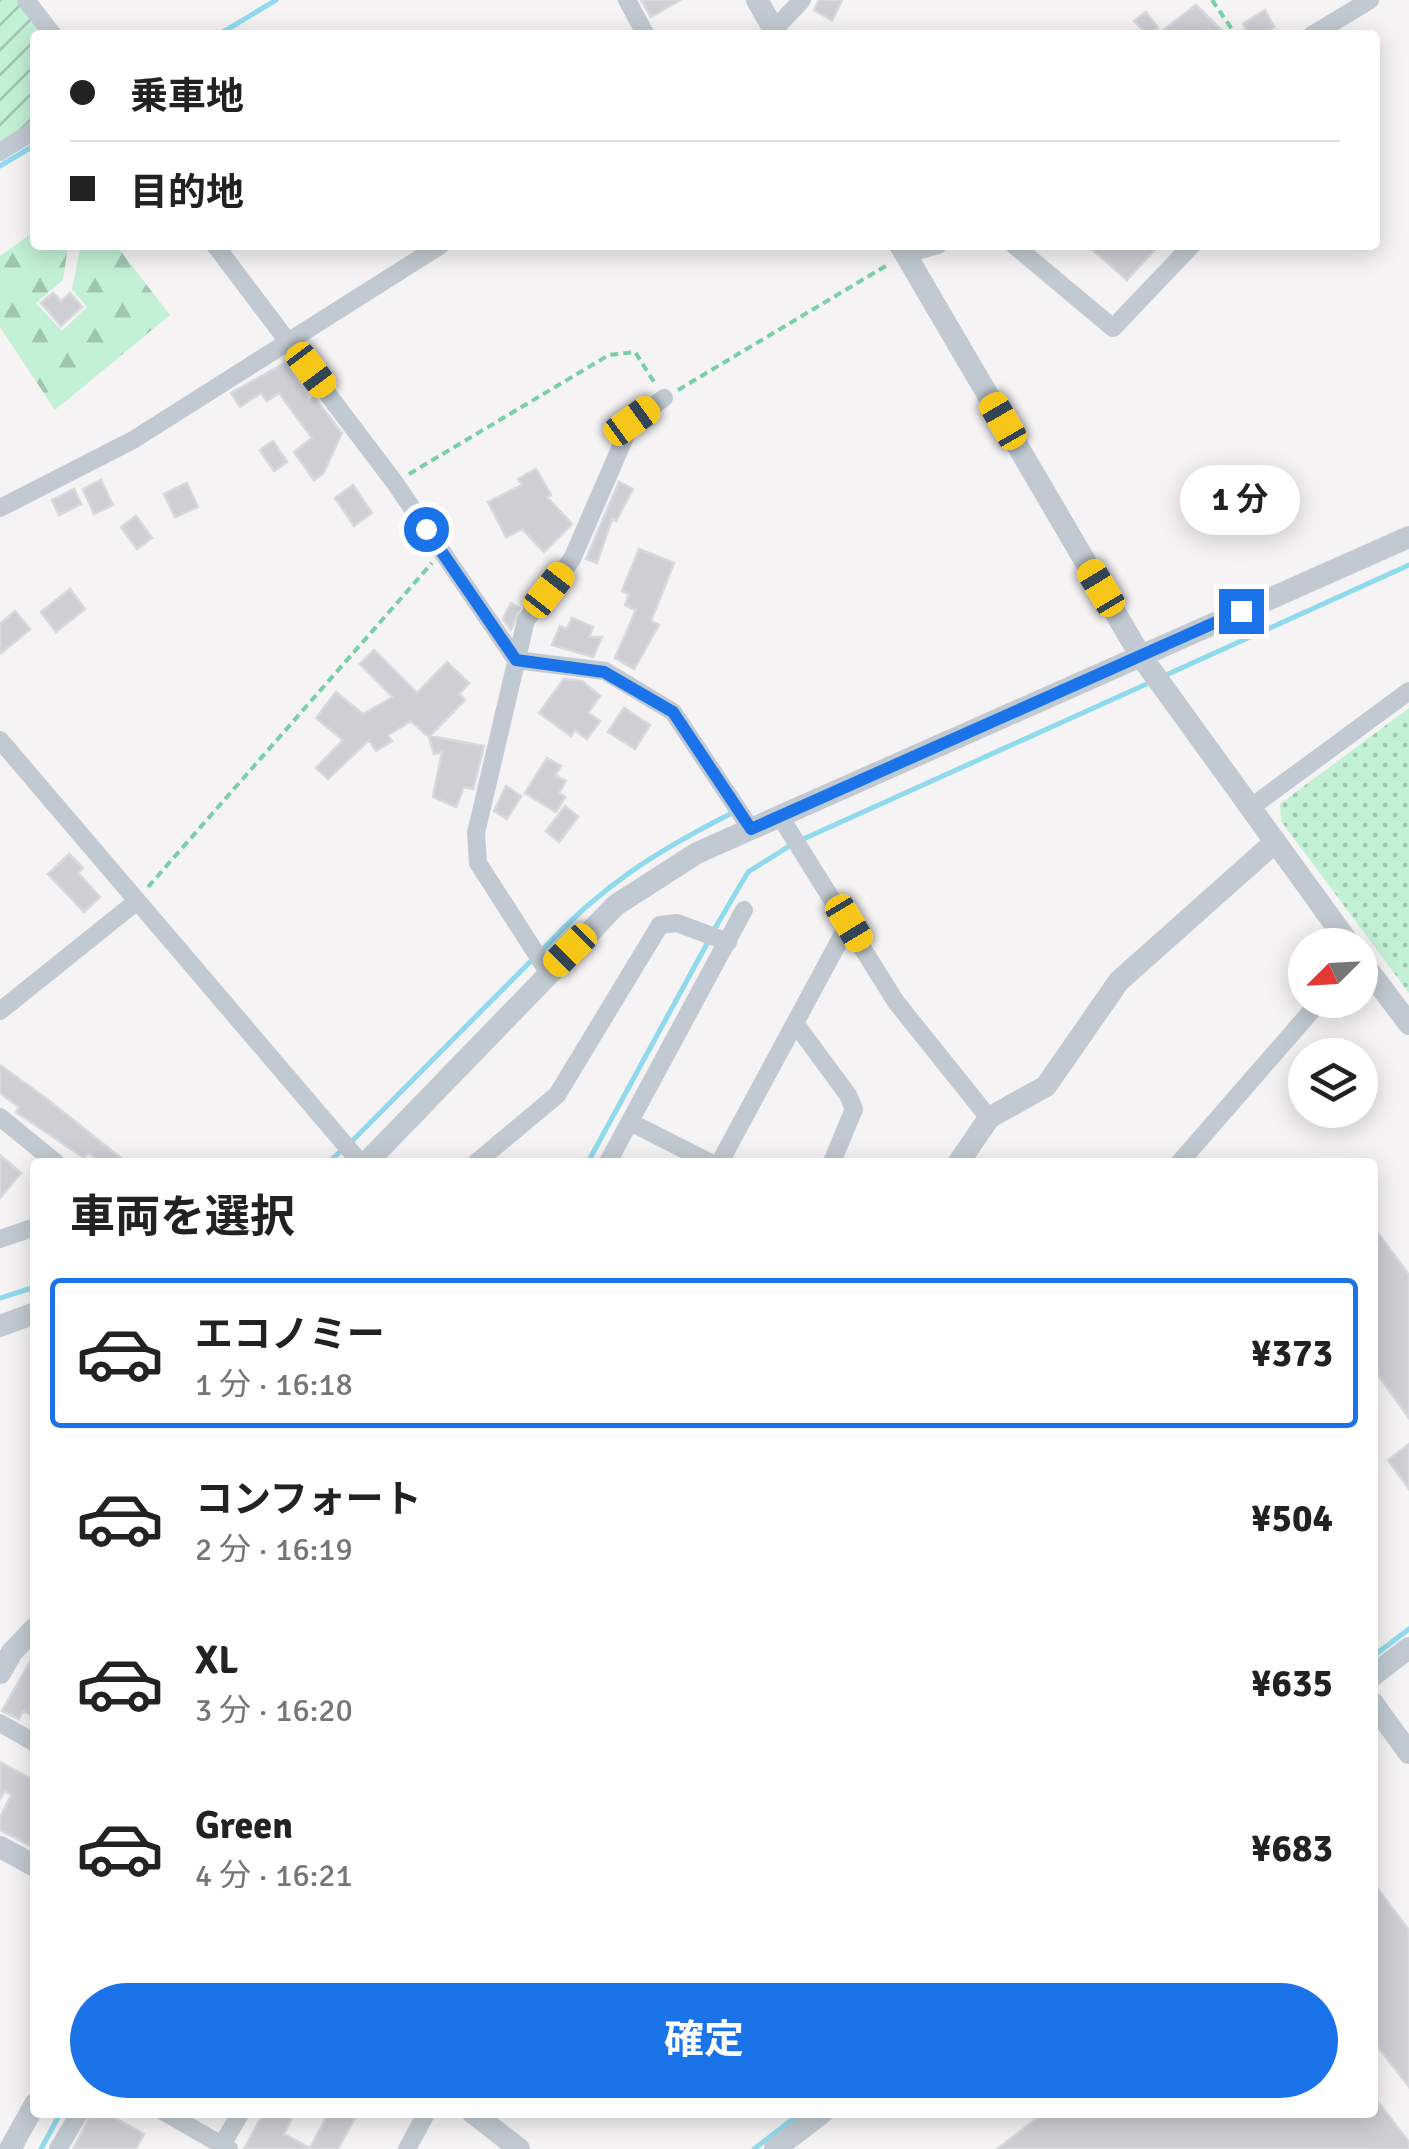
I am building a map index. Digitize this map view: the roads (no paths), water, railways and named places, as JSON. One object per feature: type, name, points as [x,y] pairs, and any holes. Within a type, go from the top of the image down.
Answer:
[{"type":"street","points":[[26,0],[50,30]]},
{"type":"street","points":[[627,0],[643,30]]},
{"type":"street","points":[[757,0],[772,30]]},
{"type":"street","points":[[777,30],[802,0]]},
{"type":"street","points":[[1320,30],[1370,0]]},
{"type":"street","points":[[0,152],[30,133]]},
{"type":"street","points":[[219,250],[395,482],[516,660],[604,672],[673,712],[751,829]]},
{"type":"street","points":[[0,508],[133,440],[433,250]]},
{"type":"street","points":[[903,250],[1140,655],[1337,928]]},
{"type":"street","points":[[1020,250],[1113,328],[1187,250]]},
{"type":"street","points":[[548,972],[478,863],[476,833],[526,620],[572,560],[632,421],[664,398]]},
{"type":"street","points":[[368,1158],[616,905],[698,853],[1409,537]]},
{"type":"street","points":[[1250,808],[1409,691]]},
{"type":"street","points":[[0,740],[360,1158]]},
{"type":"street","points":[[781,818],[896,1002],[989,1118]]},
{"type":"street","points":[[962,1158],[989,1118],[1046,1086],[1119,981],[1274,843]]},
{"type":"street","points":[[1,1012],[136,902]]},
{"type":"street","points":[[610,1158],[744,910]]},
{"type":"street","points":[[482,1158],[557,1095],[660,926],[677,923],[728,942]]},
{"type":"street","points":[[722,1158],[849,923]]},
{"type":"street","points":[[1378,982],[1409,1024]]},
{"type":"street","points":[[1183,1158],[1305,1018]]},
{"type":"street","points":[[795,1022],[854,1109],[834,1158]]},
{"type":"street","points":[[0,1118],[50,1158]]},
{"type":"street","points":[[630,1122],[701,1158]]},
{"type":"street","points":[[0,1239],[30,1229]]},
{"type":"street","points":[[0,1326],[30,1315]]},
{"type":"street","points":[[0,1673],[12,1652],[30,1633]]},
{"type":"street","points":[[1378,1671],[1409,1648]]},
{"type":"street","points":[[1378,1710],[1409,1753]]},
{"type":"street","points":[[0,1723],[30,1740]]},
{"type":"street","points":[[0,1847],[30,1863]]},
{"type":"street","points":[[10,2149],[30,2113]]},
{"type":"street","points":[[58,2149],[76,2118]]},
{"type":"street","points":[[174,2118],[225,2147],[238,2118]]},
{"type":"street","points":[[407,2149],[424,2118]]},
{"type":"street","points":[[478,2118],[503,2144]]},
{"type":"street","points":[[775,2149],[815,2118]]},
{"type":"waterway","points":[[226,30],[276,0]]},
{"type":"waterway","points":[[0,166],[30,148]]},
{"type":"waterway","points":[[1166,675],[1409,565]]},
{"type":"waterway","points":[[801,840],[1151,682]]},
{"type":"waterway","points":[[542,950],[630,872],[732,813]]},
{"type":"waterway","points":[[714,930],[748,872],[791,845]]},
{"type":"waterway","points":[[590,1158],[709,940]]},
{"type":"waterway","points":[[351,1142],[534,958]]},
{"type":"waterway","points":[[333,1158],[343,1149]]},
{"type":"waterway","points":[[0,1298],[30,1289]]},
{"type":"waterway","points":[[1378,1652],[1409,1629]]},
{"type":"waterway","points":[[41,2149],[58,2118]]},
{"type":"waterway","points":[[754,2149],[794,2118]]}]
